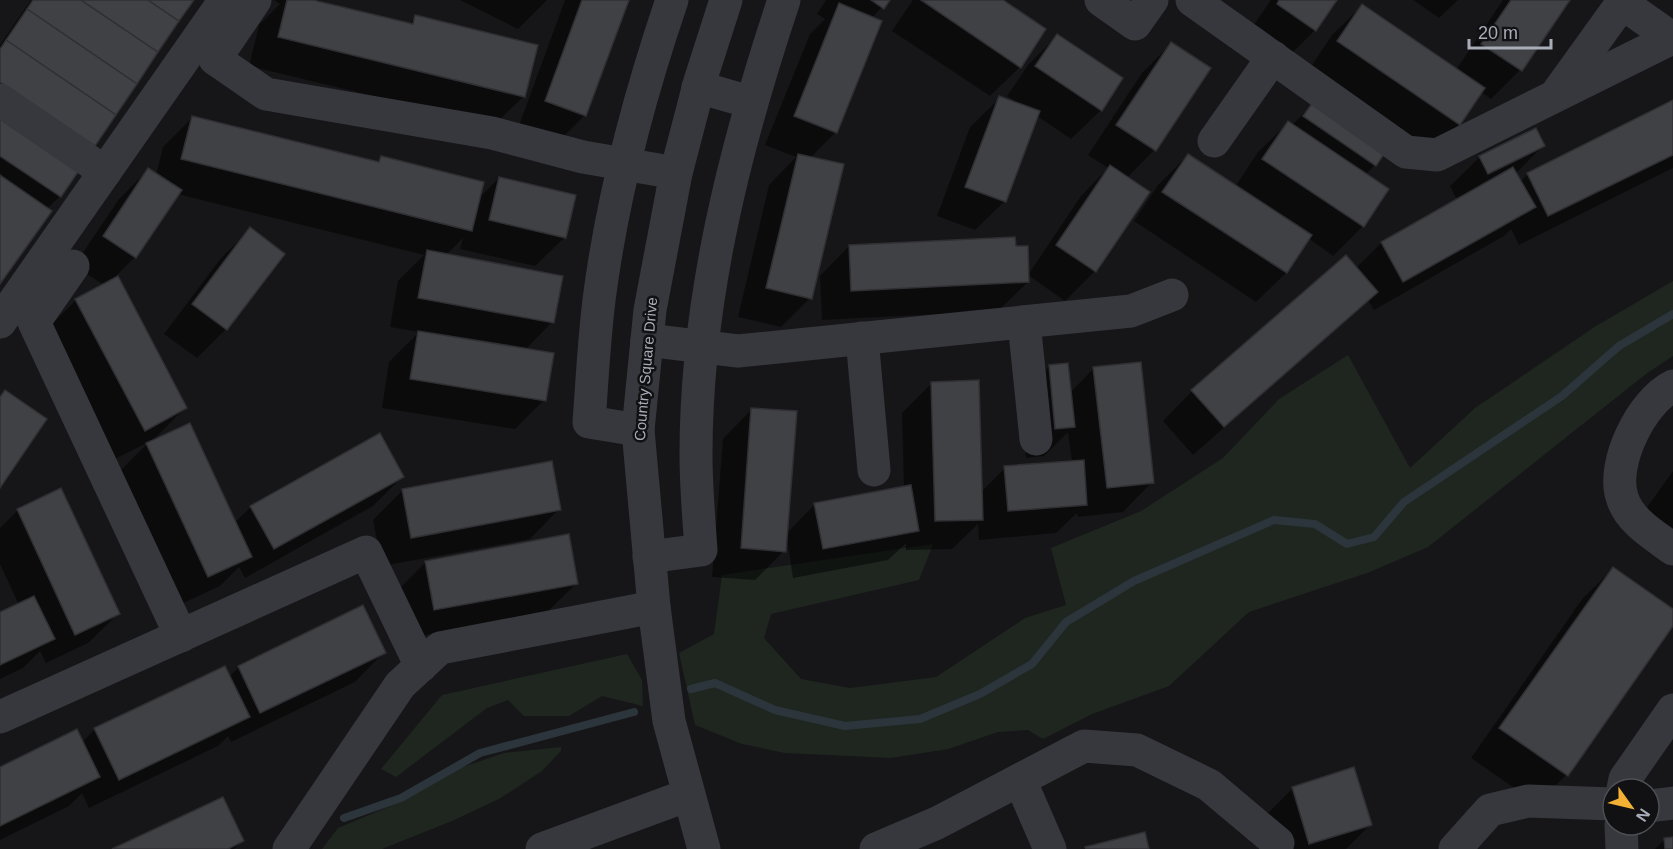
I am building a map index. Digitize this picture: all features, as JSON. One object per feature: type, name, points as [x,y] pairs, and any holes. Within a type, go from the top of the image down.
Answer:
[{"type":"street","points":[[0,322],[225,0]]},
{"type":"street","points":[[255,0],[215,58],[266,94],[492,133],[584,157],[676,173]]},
{"type":"street","points":[[638,430],[589,422],[599,299],[624,165],[650,63],[672,0]]},
{"type":"street","name":"Country Square Drive","points":[[704,849],[669,721],[654,607],[638,430],[650,310],[676,173],[698,87],[726,0]]},
{"type":"street","points":[[649,557],[701,550],[696,455],[702,346],[721,222],[750,102],[784,0]]},
{"type":"street","points":[[1101,0],[1135,24],[1152,0]]},
{"type":"street","points":[[1192,0],[1406,152],[1437,155],[1672,38],[1622,3],[1555,96]]},
{"type":"street","points":[[1214,141],[1273,57]]},
{"type":"street","points":[[698,87],[750,102]]},
{"type":"street","points":[[0,100],[105,172]]},
{"type":"street","points":[[73,266],[34,322],[181,636]]},
{"type":"street","points":[[647,340],[738,351],[1131,311],[1172,295]]},
{"type":"street","points":[[1024,322],[1036,438]]},
{"type":"street","points":[[862,338],[874,470]]},
{"type":"street","points":[[1673,386],[1637,422],[1621,462],[1622,497],[1637,523],[1673,549]]},
{"type":"street","points":[[0,717],[366,552],[421,666]]},
{"type":"street","points":[[289,849],[400,685],[440,648],[654,607]]},
{"type":"street","points":[[1626,777],[1673,710]]},
{"type":"street","points":[[876,849],[937,823],[1084,746],[1137,750],[1209,785],[1278,843]]},
{"type":"street","points":[[1020,780],[1050,849]]},
{"type":"street","points":[[542,849],[688,795]]},
{"type":"street","points":[[1455,849],[1490,810],[1528,801],[1601,804]]},
{"type":"shaded area","points":[[1673,281],[1673,356],[1646,374],[1428,547],[1370,572],[1249,612],[1169,686],[1092,714],[1043,739],[1028,730],[998,732],[948,749],[891,758],[785,753],[742,744],[695,725],[679,653],[714,634],[722,575],[933,544],[919,580],[771,614],[764,638],[801,679],[850,688],[936,677],[1025,618],[1066,605],[1051,548],[1141,511],[1223,458],[1279,399],[1348,355],[1410,468],[1475,408],[1596,326]]},
{"type":"shaded area","points":[[627,654],[642,680],[643,706],[602,696],[569,716],[524,716],[508,700],[487,708],[396,777],[381,769],[442,695]]},
{"type":"shaded area","points":[[561,747],[561,751],[542,771],[499,799],[452,821],[382,849],[322,849],[338,828],[400,802],[448,772],[504,753]]},
{"type":"building","points":[[33,0],[81,0],[158,52],[137,84],[27,9]]},
{"type":"building","points":[[81,0],[148,0],[179,21],[158,52]]},
{"type":"building","points":[[148,0],[194,0],[179,21]]},
{"type":"building","points":[[287,0],[313,0],[413,24],[415,15],[538,45],[525,97],[278,37]]},
{"type":"building","points":[[582,0],[629,0],[586,116],[545,101]]},
{"type":"building","points":[[871,0],[890,0],[884,9]]},
{"type":"building","points":[[921,0],[1003,0],[1046,29],[1021,68]]},
{"type":"building","points":[[1279,0],[1337,0],[1316,31],[1277,4]]},
{"type":"building","points":[[1511,0],[1570,0],[1522,71],[1481,44]]},
{"type":"building","points":[[839,3],[882,21],[837,133],[794,116]]},
{"type":"building","points":[[1362,4],[1485,88],[1460,125],[1337,41]]},
{"type":"building","points":[[27,9],[137,84],[116,115],[6,40]]},
{"type":"building","points":[[1057,34],[1123,78],[1102,111],[1035,66]]},
{"type":"building","points":[[6,40],[116,115],[95,146],[0,82],[0,49]]},
{"type":"building","points":[[1171,42],[1211,68],[1156,151],[1116,125]]},
{"type":"building","points":[[999,96],[1040,111],[1006,202],[965,187]]},
{"type":"building","points":[[1673,100],[1673,155],[1548,216],[1527,173]]},
{"type":"building","points":[[1313,102],[1386,151],[1376,166],[1303,116]]},
{"type":"building","points":[[192,116],[379,162],[381,156],[484,182],[472,231],[181,159]]},
{"type":"building","points":[[0,119],[78,172],[61,197],[0,156]]},
{"type":"building","points":[[1288,121],[1389,189],[1364,227],[1262,159]]},
{"type":"building","points":[[1536,128],[1545,146],[1488,174],[1479,156]]},
{"type":"building","points":[[798,154],[844,164],[812,299],[766,288]]},
{"type":"building","points":[[1188,154],[1312,235],[1287,273],[1162,192]]},
{"type":"building","points":[[1110,165],[1150,192],[1096,272],[1056,245]]},
{"type":"building","points":[[1513,167],[1536,207],[1403,282],[1381,242]]},
{"type":"building","points":[[148,168],[182,190],[136,258],[103,236]]},
{"type":"building","points":[[0,175],[52,211],[0,284]]},
{"type":"building","points":[[499,177],[576,195],[566,238],[489,220]]},
{"type":"building","points":[[250,227],[285,254],[227,330],[192,304]]},
{"type":"building","points":[[1015,237],[1016,246],[1028,246],[1029,282],[851,291],[849,245]]},
{"type":"building","points":[[427,250],[563,276],[554,323],[418,298]]},
{"type":"building","points":[[1346,255],[1378,292],[1224,427],[1191,390]]},
{"type":"building","points":[[118,276],[187,408],[145,431],[75,299]]},
{"type":"building","points":[[418,331],[554,353],[546,401],[410,379]]},
{"type":"building","points":[[1141,362],[1154,483],[1107,488],[1093,367]]},
{"type":"building","points":[[1068,363],[1075,427],[1055,429],[1049,365]]},
{"type":"building","points":[[979,380],[983,520],[935,521],[931,382]]},
{"type":"building","points":[[5,390],[47,419],[0,488],[0,397]]},
{"type":"building","points":[[751,408],[797,411],[786,552],[741,548]]},
{"type":"building","points":[[190,423],[252,557],[208,577],[146,443]]},
{"type":"building","points":[[380,433],[404,477],[274,549],[250,506]]},
{"type":"building","points":[[1084,460],[1087,505],[1008,511],[1004,466]]},
{"type":"building","points":[[552,461],[561,510],[411,538],[402,489]]},
{"type":"building","points":[[911,485],[919,531],[823,549],[814,503]]},
{"type":"building","points":[[61,488],[120,614],[75,635],[17,509]]},
{"type":"building","points":[[569,534],[578,584],[434,610],[425,561]]},
{"type":"building","points":[[1613,567],[1673,609],[1673,626],[1568,776],[1499,728]]},
{"type":"building","points":[[34,596],[55,639],[0,665],[0,612]]},
{"type":"building","points":[[363,605],[386,653],[260,713],[238,666]]},
{"type":"building","points":[[225,666],[250,717],[119,780],[94,728]]},
{"type":"building","points":[[77,729],[100,777],[0,826],[0,767]]},
{"type":"building","points":[[1354,767],[1372,825],[1309,844],[1292,787]]},
{"type":"building","points":[[223,797],[244,841],[228,849],[112,849]]},
{"type":"building","points":[[1145,832],[1149,849],[1086,849],[1085,847]]},
{"type":"building","points":[[1673,837],[1673,849],[1665,849],[1664,838]]},
{"type":"waterway","points":[[691,689],[715,683],[775,710],[845,726],[920,719],[980,694],[1032,664],[1066,622],[1134,581],[1274,520],[1315,524],[1347,544],[1374,537],[1404,502],[1562,396],[1619,346],[1673,314]]},
{"type":"waterway","points":[[344,818],[401,798],[480,753],[634,712]]}]
